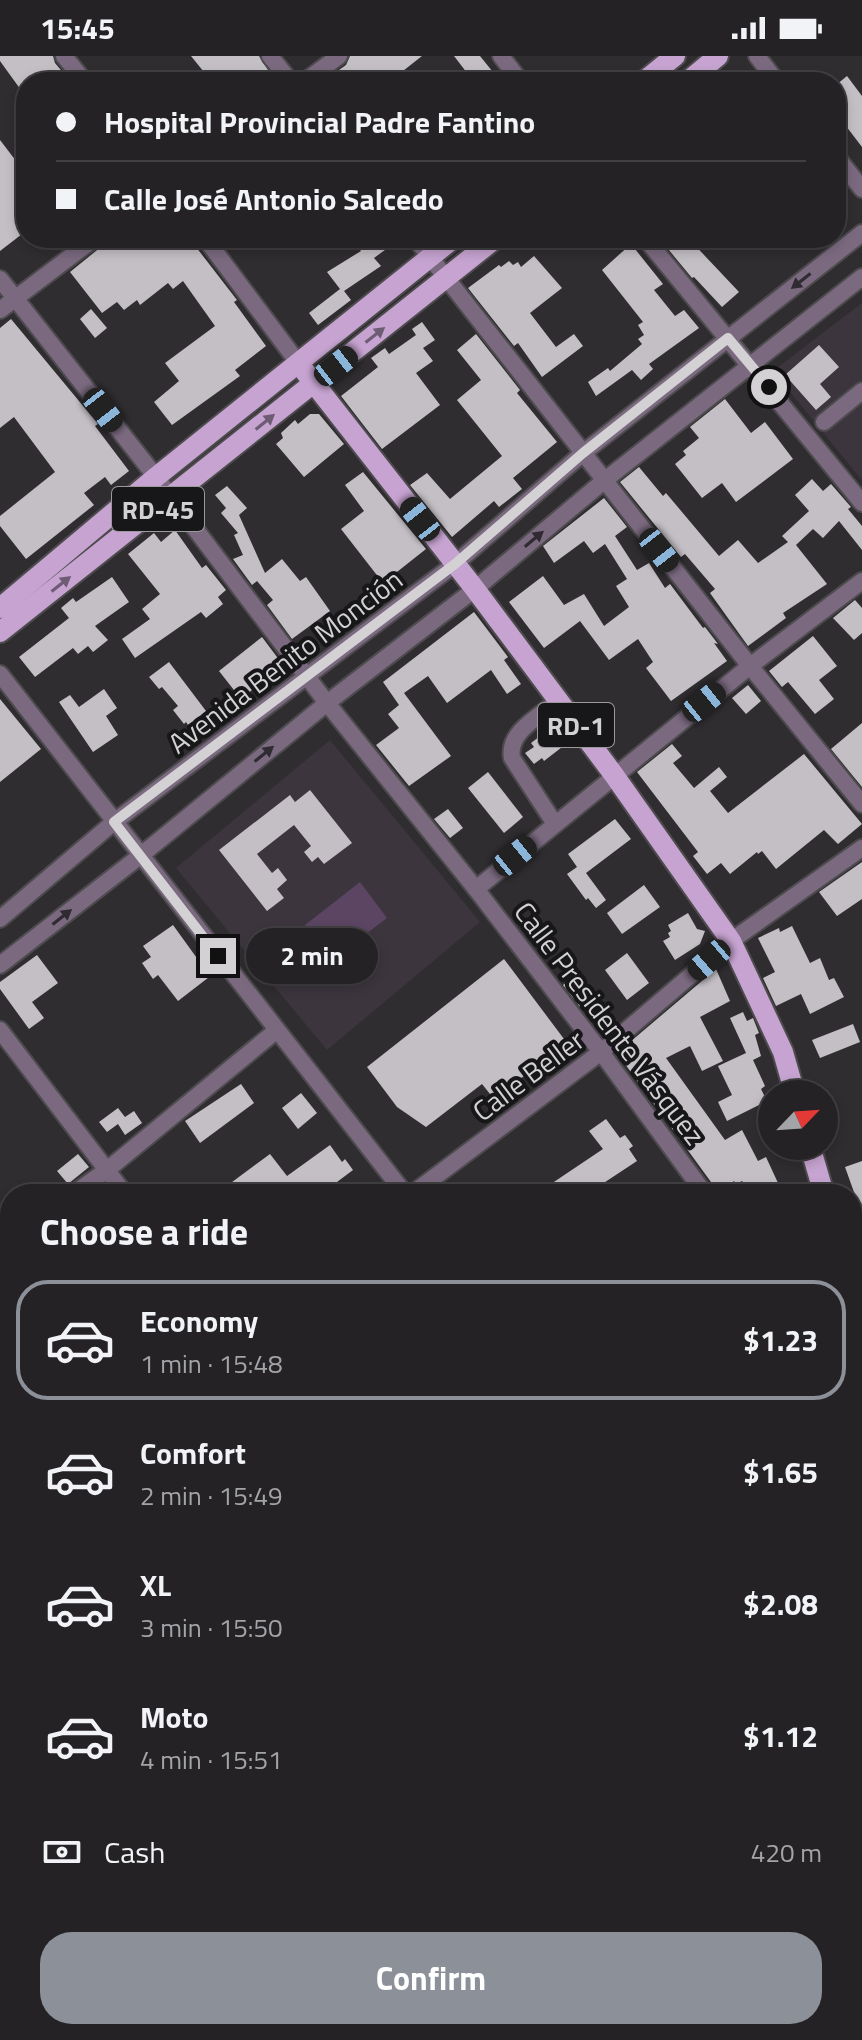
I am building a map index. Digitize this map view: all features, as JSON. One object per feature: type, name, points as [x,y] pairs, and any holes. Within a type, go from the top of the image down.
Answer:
[{"type":"main road","points":[[655,72],[675,56]]},
{"type":"main road","points":[[699,72],[718,56]]},
{"type":"main road","name":"RD-45","points":[[0,608],[156,477],[442,248]]},
{"type":"main road","name":"RD-45","points":[[0,632],[484,248]]},
{"type":"main road","name":"RD-1","points":[[299,364],[475,589],[614,775],[731,941],[783,1052],[791,1080]]},
{"type":"main road","points":[[814,1160],[821,1184]]},
{"type":"street","points":[[64,56],[77,72]]},
{"type":"street","points":[[270,56],[283,72]]},
{"type":"street","points":[[317,72],[339,56]]},
{"type":"street","points":[[501,56],[513,72]]},
{"type":"street","points":[[757,56],[769,72]]},
{"type":"street","points":[[846,169],[862,189]]},
{"type":"street","name":"Avenida Benito Monción","points":[[846,246],[862,233]]},
{"type":"street","points":[[0,310],[82,248]]},
{"type":"street","name":"RD-1","points":[[212,248],[299,364]]},
{"type":"street","points":[[422,248],[862,804]]},
{"type":"street","points":[[653,248],[862,503]]},
{"type":"street","name":"Avenida Benito Monción","points":[[0,919],[114,822],[455,564],[583,453],[843,248]]},
{"type":"street","name":"Calle Presidente Vásquez","points":[[0,279],[156,477],[327,703],[476,889],[698,1184]]},
{"type":"street","name":"Avenida Benito Monción","points":[[0,965],[140,856],[327,703],[475,589],[751,364],[859,284]]},
{"type":"street","points":[[824,422],[862,391]]},
{"type":"street","points":[[476,889],[750,666],[862,581]]},
{"type":"street","points":[[0,674],[397,1184]]},
{"type":"street","points":[[555,824],[512,758],[510,750],[514,738],[558,701]]},
{"type":"street","name":"Calle Beller","points":[[425,1184],[601,1052],[731,941],[862,848]]},
{"type":"street","points":[[0,1030],[118,1184]]},
{"type":"street","points":[[87,1184],[277,1030]]},
{"type":"shaded area","points":[[862,303],[862,480],[773,371]]},
{"type":"shaded area","points":[[330,740],[480,922],[327,1050],[176,868]]},
{"type":"shaded area","points":[[360,882],[387,918],[332,960],[305,925]]},
{"type":"building","points":[[0,56],[53,56],[63,72],[16,72],[16,83],[0,61]]},
{"type":"building","points":[[191,56],[259,56],[269,72],[204,72]]},
{"type":"building","points":[[350,56],[422,56],[402,72],[336,72],[346,65]]},
{"type":"building","points":[[454,56],[480,56],[493,72],[466,72]]},
{"type":"building","points":[[846,77],[862,96],[862,147],[846,126]]},
{"type":"building","points":[[0,140],[16,161],[16,239],[0,251]]},
{"type":"building","points":[[100,248],[197,248],[237,300],[234,302],[266,346],[235,370],[240,376],[172,425],[154,402],[179,381],[165,363],[215,326],[183,281],[173,289],[168,283],[140,305],[137,300],[124,310],[117,302],[102,313],[70,272]]},
{"type":"building","points":[[359,248],[388,248],[374,258],[381,266],[344,291],[351,300],[318,325],[309,313],[340,289],[327,272],[361,251]]},
{"type":"building","points":[[627,248],[634,248],[663,284],[654,290],[675,316],[684,310],[699,328],[649,364],[653,369],[641,380],[632,370],[596,396],[588,382],[608,368],[610,371],[642,344],[638,339],[644,335],[638,325],[643,322],[602,270]]},
{"type":"building","points":[[667,248],[697,248],[739,292],[722,307]]},
{"type":"building","points":[[534,256],[562,288],[530,313],[556,347],[574,334],[583,346],[542,377],[518,343],[514,346],[468,288],[499,265],[501,267],[509,261],[513,265],[518,262],[521,267]]},
{"type":"building","points":[[91,309],[107,328],[95,338],[80,319]]},
{"type":"building","points":[[11,319],[98,424],[95,426],[129,471],[111,485],[105,477],[84,493],[94,505],[26,559],[0,526],[0,516],[55,472],[14,417],[0,428],[0,328]]},
{"type":"building","points":[[422,322],[435,340],[423,348],[433,361],[416,373],[440,405],[382,449],[341,396],[378,367],[371,358],[385,348],[389,354],[416,335],[412,329]]},
{"type":"building","points":[[476,334],[520,390],[517,393],[557,442],[513,478],[522,489],[499,507],[494,501],[452,537],[410,485],[427,473],[450,499],[502,456],[457,400],[481,380],[457,350]]},
{"type":"building","points":[[819,345],[839,367],[820,384],[831,397],[816,410],[785,375]]},
{"type":"building","points":[[725,399],[751,433],[765,422],[793,459],[736,502],[722,483],[702,498],[675,464],[686,455],[683,451],[699,438],[690,427]]},
{"type":"building","points":[[310,414],[319,414],[344,444],[304,477],[276,444],[283,438],[281,433],[295,420],[298,424]]},
{"type":"building","points":[[639,467],[663,496],[666,493],[719,556],[738,540],[758,563],[788,542],[782,536],[809,511],[795,495],[812,479],[823,491],[831,484],[851,507],[848,509],[862,526],[862,550],[839,521],[823,538],[813,529],[796,545],[827,584],[783,613],[786,618],[748,646],[710,593],[715,589],[685,554],[681,557],[620,482]]},
{"type":"building","points":[[363,472],[426,549],[383,583],[341,529],[364,511],[345,485]]},
{"type":"building","points":[[227,486],[247,508],[239,515],[265,573],[282,559],[300,581],[306,577],[330,611],[292,639],[267,605],[273,600],[257,581],[252,585],[233,559],[243,555],[234,535],[238,533],[221,513],[226,508],[215,495]]},
{"type":"building","points":[[604,498],[627,527],[615,536],[637,570],[649,563],[665,588],[670,584],[718,644],[714,643],[727,661],[671,701],[646,668],[653,662],[638,639],[609,660],[580,621],[544,648],[509,602],[543,576],[564,605],[584,594],[604,626],[629,607],[616,586],[627,579],[605,544],[593,553],[584,541],[554,563],[543,546]]},
{"type":"building","points":[[175,530],[202,568],[206,565],[226,590],[218,597],[223,604],[206,618],[201,612],[135,658],[122,639],[150,619],[142,609],[160,594],[128,554],[154,533],[161,542]]},
{"type":"building","points":[[112,577],[129,602],[95,626],[108,640],[93,652],[88,646],[78,654],[73,648],[35,677],[19,657],[69,618],[61,608],[73,598],[76,602]]},
{"type":"building","points":[[855,600],[862,608],[862,633],[854,640],[833,618]]},
{"type":"building","points":[[474,612],[508,657],[504,660],[521,684],[507,694],[491,670],[447,703],[428,676],[404,693],[451,756],[409,786],[376,745],[399,728],[388,714],[399,705],[383,682]]},
{"type":"building","points":[[813,636],[837,666],[819,680],[834,699],[815,714],[788,682],[782,687],[769,671]]},
{"type":"building","points":[[262,637],[283,665],[241,699],[219,671]]},
{"type":"building","points":[[169,662],[206,711],[188,725],[173,710],[178,706],[149,677]]},
{"type":"building","points":[[748,685],[761,701],[746,714],[732,698]]},
{"type":"building","points":[[104,689],[117,708],[106,716],[118,735],[93,752],[59,702],[70,695],[79,707]]},
{"type":"building","points":[[0,699],[41,749],[0,782]]},
{"type":"building","points":[[862,723],[862,787],[831,749]]},
{"type":"building","points":[[552,727],[566,744],[544,761],[542,758],[534,764],[525,753],[534,747],[531,743]]},
{"type":"building","points":[[672,744],[682,756],[673,763],[694,788],[719,767],[727,777],[710,791],[728,813],[804,754],[862,824],[838,844],[824,830],[776,869],[762,851],[730,874],[721,863],[707,874],[693,856],[698,852],[637,772]]},
{"type":"building","points":[[488,772],[523,817],[504,833],[468,788]]},
{"type":"building","points":[[310,790],[352,843],[324,864],[318,857],[312,862],[304,852],[311,846],[294,825],[257,854],[272,873],[278,868],[287,880],[277,889],[284,898],[267,911],[219,850],[290,795],[295,802]]},
{"type":"building","points":[[448,809],[463,828],[450,838],[434,819]]},
{"type":"building","points":[[615,819],[631,839],[586,873],[606,900],[596,908],[588,898],[586,900],[567,874],[577,867],[568,854]]},
{"type":"building","points":[[862,862],[862,899],[837,916],[819,892]]},
{"type":"building","points":[[644,885],[660,907],[622,934],[607,913]]},
{"type":"building","points":[[688,913],[697,929],[705,931],[700,944],[675,960],[663,941],[670,937],[668,925]]},
{"type":"building","points":[[173,925],[199,961],[202,959],[213,974],[178,1001],[158,975],[153,979],[142,963],[151,957],[143,946]]},
{"type":"building","points":[[792,926],[810,963],[820,958],[829,980],[834,978],[844,997],[810,1014],[801,994],[776,1006],[763,978],[775,972],[758,938],[779,928],[780,932]]},
{"type":"building","points":[[627,953],[649,983],[627,1000],[605,970]]},
{"type":"building","points":[[37,955],[58,983],[32,1002],[44,1018],[29,1029],[0,989],[0,982]]},
{"type":"building","points":[[504,959],[567,1043],[494,1099],[482,1084],[426,1127],[397,1107],[367,1067]]},
{"type":"building","points":[[716,969],[730,1001],[700,1017],[723,1061],[702,1071],[690,1046],[666,1058],[725,1140],[742,1130],[758,1161],[767,1160],[778,1183],[745,1184],[742,1181],[736,1184],[734,1181],[730,1184],[712,1184],[617,1053]]},
{"type":"building","points":[[573,978],[590,1000],[580,1007],[563,985]]},
{"type":"building","points":[[743,1012],[747,1021],[753,1018],[759,1033],[755,1035],[761,1056],[753,1060],[762,1080],[758,1080],[758,1106],[727,1121],[718,1102],[732,1095],[718,1066],[746,1053],[730,1018]]},
{"type":"building","points":[[853,1024],[860,1042],[820,1058],[812,1040]]},
{"type":"building","points":[[241,1084],[254,1103],[200,1143],[185,1121]]},
{"type":"building","points":[[301,1093],[317,1113],[298,1129],[282,1108]]},
{"type":"building","points":[[118,1108],[125,1117],[134,1111],[142,1123],[125,1135],[118,1124],[107,1132],[99,1122]]},
{"type":"building","points":[[606,1119],[620,1138],[625,1135],[633,1146],[629,1149],[637,1161],[602,1184],[551,1184],[603,1149],[589,1131]]},
{"type":"building","points":[[330,1145],[342,1162],[345,1159],[353,1170],[334,1184],[230,1184],[270,1154],[287,1176]]},
{"type":"building","points":[[78,1154],[89,1167],[68,1184],[57,1171]]},
{"type":"building","points":[[862,1161],[862,1184],[851,1184],[845,1167]]},
{"type":"route","points":[[218,956],[114,822],[455,564],[583,453],[728,338],[769,387]]}]
